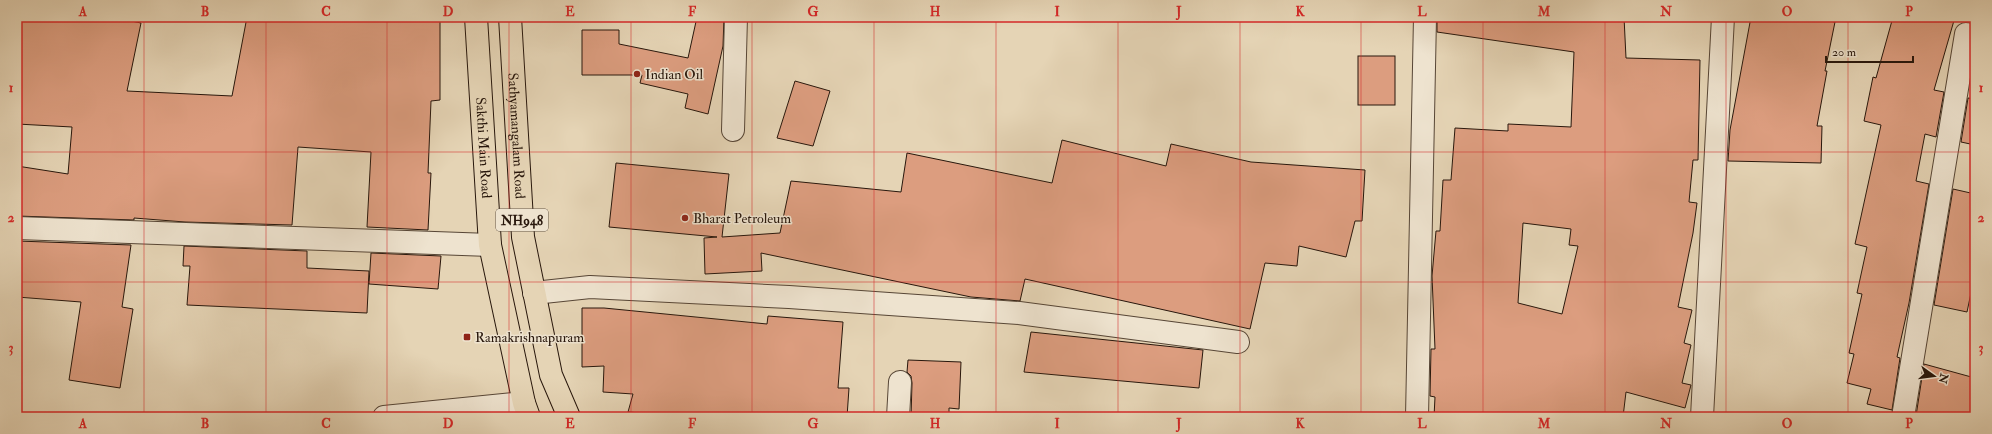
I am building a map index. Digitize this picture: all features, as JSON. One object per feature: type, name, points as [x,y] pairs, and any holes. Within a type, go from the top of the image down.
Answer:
[{"type":"highway","name":"Sakthi Main Road","points":[[476,17],[490,245],[526,410]]},
{"type":"highway","name":"Sathyamangalam Road","points":[[510,17],[523,237],[551,374],[569,417]]},
{"type":"street","points":[[733,130],[736,17]]},
{"type":"street","points":[[1417,417],[1425,17]]},
{"type":"street","points":[[1702,417],[1723,17]]},
{"type":"street","points":[[1903,417],[1966,34],[1975,36]]},
{"type":"street","points":[[17,228],[490,245]]},
{"type":"street","points":[[534,293],[590,287],[1019,313],[1238,342]]},
{"type":"street","points":[[898,417],[900,382]]},
{"type":"street","points":[[384,417],[526,410]]},
{"type":"building","points":[[17,17],[112,17],[141,23],[127,91],[232,96],[247,17],[440,17],[440,100],[431,101],[428,173],[431,173],[428,230],[367,227],[371,152],[298,147],[292,225],[185,222],[134,218],[134,220],[17,216],[17,166],[68,174],[72,127],[17,124]]},
{"type":"building","points":[[697,17],[724,17],[723,46],[708,114],[685,108],[688,94],[640,83],[642,75],[582,75],[582,30],[619,30],[619,44],[688,58]]},
{"type":"building","points":[[1437,17],[1624,17],[1626,58],[1700,60],[1698,160],[1693,160],[1689,202],[1697,203],[1693,233],[1678,307],[1692,310],[1684,343],[1691,345],[1682,383],[1691,385],[1685,408],[1626,392],[1623,417],[1434,417],[1435,397],[1430,396],[1431,349],[1435,349],[1432,276],[1436,231],[1440,231],[1443,180],[1451,180],[1455,128],[1508,131],[1508,124],[1571,127],[1574,52],[1437,32]],"holes":[[[1523,223],[1571,229],[1569,245],[1578,246],[1562,314],[1518,303]]]},
{"type":"building","points":[[1751,17],[1809,17],[1835,22],[1825,71],[1827,71],[1817,126],[1822,126],[1821,163],[1728,161],[1730,130]]},
{"type":"building","points":[[1893,17],[1955,17],[1934,90],[1944,92],[1936,137],[1925,134],[1916,181],[1929,184],[1909,303],[1897,357],[1900,358],[1892,410],[1867,404],[1871,389],[1847,383],[1854,354],[1849,353],[1862,294],[1857,293],[1867,247],[1855,244],[1881,125],[1864,121],[1873,77],[1876,78]]},
{"type":"building","points":[[1358,56],[1395,56],[1395,105],[1358,105]]},
{"type":"building","points":[[795,81],[830,91],[813,146],[777,138]]},
{"type":"building","points":[[1968,98],[1975,99],[1975,145],[1961,142]]},
{"type":"building","points":[[1062,140],[1166,166],[1171,144],[1251,162],[1365,170],[1362,221],[1355,221],[1346,257],[1299,246],[1297,266],[1265,263],[1250,329],[1025,279],[1020,301],[971,297],[761,253],[762,271],[705,274],[704,238],[717,237],[609,227],[616,163],[729,174],[722,237],[780,233],[791,181],[901,192],[907,153],[1052,183]]},
{"type":"building","points":[[1953,189],[1975,194],[1975,274],[1967,312],[1934,305]]},
{"type":"building","points":[[17,241],[131,245],[122,307],[133,309],[120,388],[69,380],[81,302],[17,297]]},
{"type":"building","points":[[184,246],[307,251],[307,268],[369,271],[367,313],[187,305],[190,266],[183,266]]},
{"type":"building","points":[[371,253],[441,256],[438,289],[369,284]]},
{"type":"building","points":[[582,308],[604,308],[767,324],[768,316],[843,322],[838,388],[849,388],[847,417],[693,417],[628,412],[633,394],[603,392],[604,366],[582,367]]},
{"type":"building","points":[[1031,332],[1203,350],[1199,388],[1024,372]]},
{"type":"building","points":[[908,360],[961,362],[959,409],[949,408],[949,417],[911,417],[912,383],[911,376],[907,372]]},
{"type":"building","points":[[1924,364],[1975,378],[1975,417],[1916,416]]},
{"type":"place","name":"Indian Oil","points":[[637,74]]},
{"type":"place","name":"Bharat Petroleum","points":[[685,218]]},
{"type":"place","name":"Ramakrishnapuram","points":[[467,337]]}]
